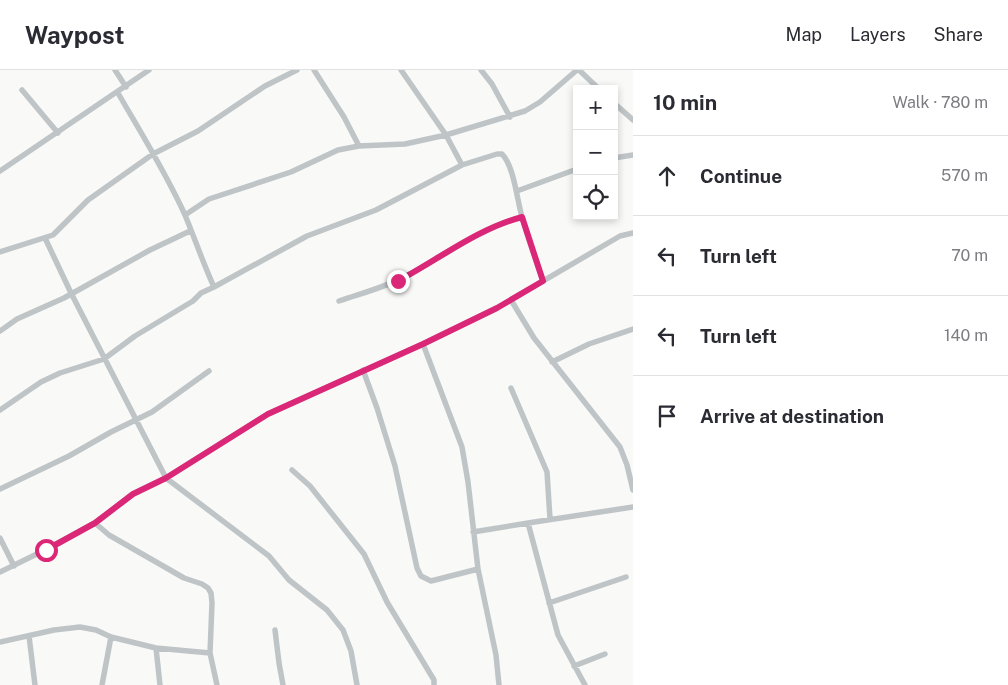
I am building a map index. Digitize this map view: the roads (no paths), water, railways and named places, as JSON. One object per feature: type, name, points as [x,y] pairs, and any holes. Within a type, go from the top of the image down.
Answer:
[{"type":"street","points":[[115,70],[126,87]]},
{"type":"street","points":[[0,171],[150,70]]},
{"type":"street","points":[[0,252],[16,245],[53,235],[88,200],[153,154],[198,131],[265,86],[297,70]]},
{"type":"street","points":[[314,70],[359,146]]},
{"type":"street","points":[[401,70],[446,135],[462,164]]},
{"type":"street","points":[[481,70],[492,84],[510,116]]},
{"type":"street","points":[[185,215],[209,199],[291,172],[338,150],[359,146],[405,144],[446,135],[525,111],[540,102],[578,70],[595,85]]},
{"type":"street","points":[[22,90],[58,133]]},
{"type":"street","points":[[118,92],[185,215],[203,265],[214,287]]},
{"type":"street","points":[[618,106],[633,120]]},
{"type":"street","points":[[0,410],[40,382],[104,359],[135,336],[193,301],[202,293],[307,236],[376,210],[462,164],[502,154],[506,159],[522,217],[543,281]]},
{"type":"street","points":[[618,157],[633,155]]},
{"type":"street","points":[[516,191],[573,170]]},
{"type":"street","points":[[339,301],[398,281],[475,236],[504,222],[522,217]]},
{"type":"street","points":[[0,331],[24,316],[64,298],[150,250],[190,231]]},
{"type":"street","points":[[0,572],[95,523],[133,494],[166,478],[268,414],[423,344],[511,300],[620,236],[633,233]]},
{"type":"street","points":[[45,238],[104,359],[166,478],[269,556],[289,580],[327,610],[342,630],[351,651],[357,685]]},
{"type":"street","points":[[511,300],[534,338],[620,447],[633,490]]},
{"type":"street","points":[[552,362],[590,344],[633,329]]},
{"type":"street","points":[[423,344],[462,447],[478,568],[496,655],[499,685]]},
{"type":"street","points":[[363,370],[395,466],[417,568],[421,576],[431,581],[478,568]]},
{"type":"street","points":[[0,490],[69,456],[157,408],[209,371]]},
{"type":"street","points":[[511,388],[547,472],[550,519]]},
{"type":"street","points":[[292,470],[310,486],[364,554],[386,602],[418,652],[434,680],[434,685]]},
{"type":"street","points":[[473,532],[633,506]]},
{"type":"street","points":[[95,523],[109,535],[184,578],[208,588],[211,593],[212,603],[210,653],[217,685]]},
{"type":"street","points":[[528,523],[558,635],[585,685]]},
{"type":"street","points":[[0,538],[14,566]]},
{"type":"street","points":[[549,604],[626,578]]},
{"type":"street","points":[[0,642],[54,630],[80,628],[96,630],[111,637],[156,648],[210,653]]},
{"type":"street","points":[[275,630],[283,685]]},
{"type":"street","points":[[29,636],[35,685]]},
{"type":"street","points":[[102,685],[111,637]]},
{"type":"street","points":[[156,648],[160,685]]},
{"type":"street","points":[[574,666],[605,654]]}]
